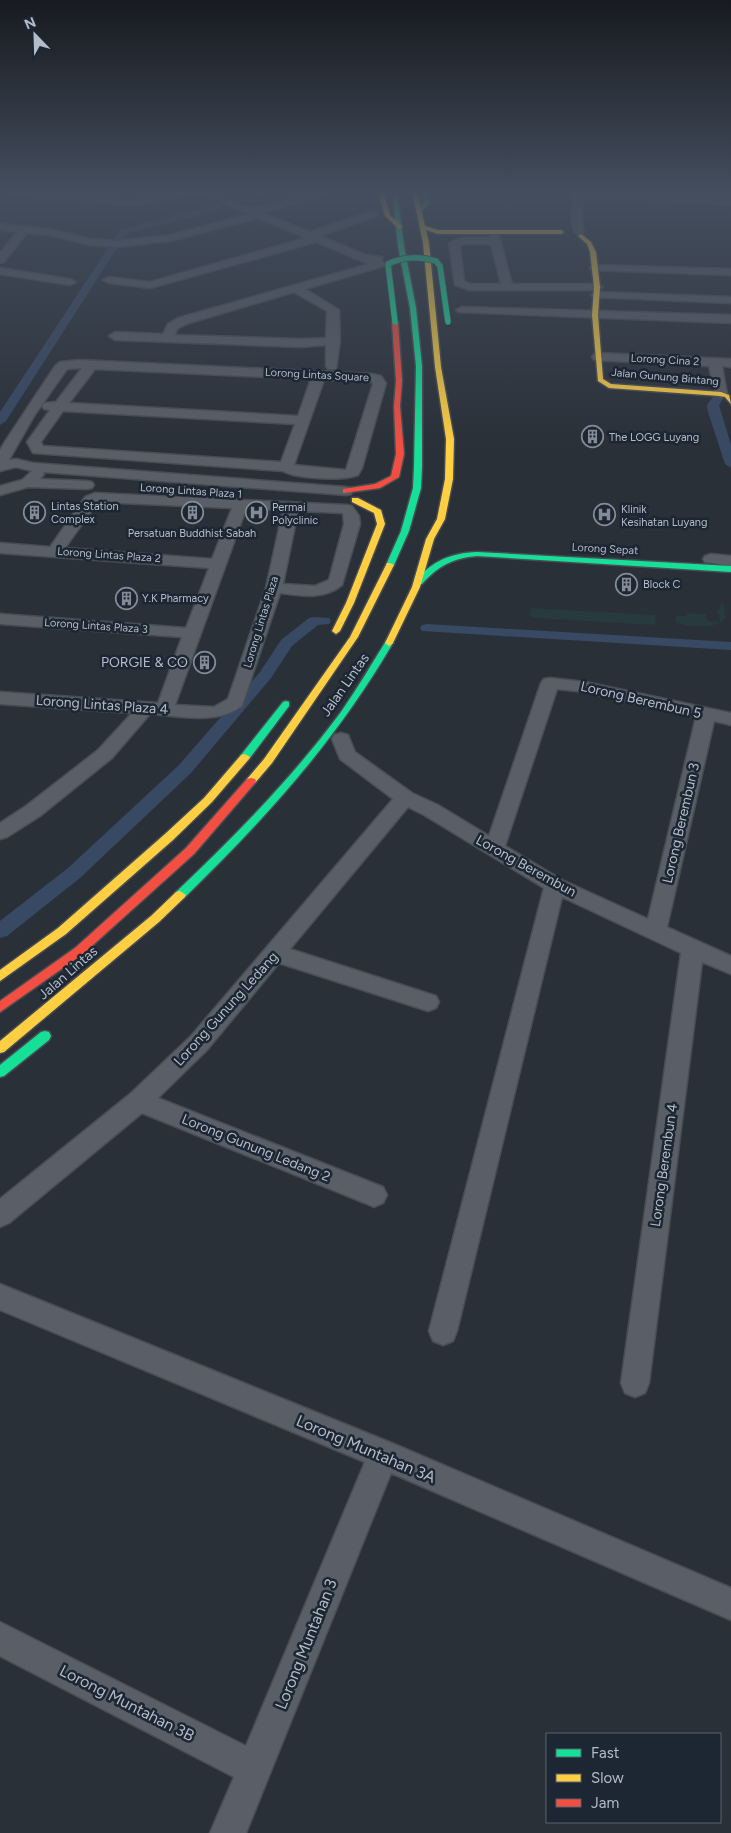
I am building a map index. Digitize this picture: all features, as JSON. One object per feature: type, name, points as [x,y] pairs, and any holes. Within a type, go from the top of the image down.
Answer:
[{"type":"main road","points":[[350,495],[384,485],[395,477],[400,454],[395,322],[390,277]]},
{"type":"main road","name":"Jalan Lintas","points":[[0,1007],[79,951],[190,851],[268,761],[354,637],[406,531],[417,488],[419,366],[407,277]]},
{"type":"main road","name":"Jalan Lintas","points":[[0,1048],[155,919],[228,850],[299,772],[370,678],[390,642],[416,587],[430,538],[441,519],[449,479],[450,439],[438,367],[429,277]]},
{"type":"main road","points":[[442,277],[450,334]]},
{"type":"main road","name":"Jalan Gunung Bintang","points":[[596,277],[597,291],[595,314],[600,380],[609,386],[726,398]]},
{"type":"main road","points":[[399,396],[418,449]]},
{"type":"main road","points":[[446,410],[455,396]]},
{"type":"main road","points":[[350,495],[390,492],[411,480],[418,466]]},
{"type":"main road","points":[[350,495],[383,507],[390,513],[392,520],[385,538],[374,599]]},
{"type":"main road","points":[[330,641],[350,603],[381,524],[378,512],[350,495]]},
{"type":"main road","points":[[441,519],[449,530]]},
{"type":"main road","points":[[467,544],[479,550]]},
{"type":"main road","points":[[416,587],[426,573],[441,559],[479,550]]},
{"type":"main road","name":"Lorong Sepat","points":[[479,550],[710,559]]},
{"type":"main road","name":"Lorong Sepat","points":[[479,550],[731,569]]},
{"type":"main road","points":[[331,756],[342,739],[370,678]]},
{"type":"main road","points":[[0,976],[62,932],[182,825],[208,800],[242,761],[291,698]]},
{"type":"main road","points":[[242,761],[294,722]]},
{"type":"main road","points":[[0,1072],[56,1027]]},
{"type":"street","points":[[35,277],[70,282]]},
{"type":"street","points":[[109,280],[150,285],[179,277]]},
{"type":"street","points":[[167,338],[172,327],[182,321],[338,277]]},
{"type":"street","points":[[457,277],[457,282],[469,287],[597,291],[731,300]]},
{"type":"street","points":[[504,277],[507,287]]},
{"type":"street","points":[[297,289],[334,310],[332,366]]},
{"type":"street","points":[[462,310],[731,320]]},
{"type":"street","points":[[115,336],[301,343],[334,342]]},
{"type":"street","name":"Lorong Cina 2","points":[[598,357],[731,363]]},
{"type":"street","points":[[715,362],[726,398]]},
{"type":"street","name":"Lorong Lintas Square","points":[[34,405],[59,369],[64,365],[319,374],[376,379],[380,384],[353,472],[345,474],[293,471],[286,467]]},
{"type":"street","points":[[91,365],[34,442],[38,450],[286,467],[319,374]]},
{"type":"street","points":[[0,466],[9,445],[34,405],[303,420]]},
{"type":"street","points":[[9,445],[37,473],[33,480],[28,483]]},
{"type":"street","name":"Lorong Lintas Plaza 1","points":[[0,466],[27,465],[350,495]]},
{"type":"street","name":"Lorong Lintas Plaza 1","points":[[4,488],[28,483],[78,484],[272,497],[350,495]]},
{"type":"street","name":"Lorong Lintas Plaza 1","points":[[55,551],[90,500],[95,497],[240,505]]},
{"type":"street","points":[[164,710],[240,505],[347,509],[352,516],[351,530],[336,582],[332,587],[323,591],[274,588]]},
{"type":"street","name":"Lorong Lintas Plaza","points":[[204,712],[215,713],[225,710],[236,702],[274,588],[291,507]]},
{"type":"street","name":"Lorong Lintas Plaza 2","points":[[0,548],[219,564]]},
{"type":"street","points":[[710,559],[731,560]]},
{"type":"street","name":"Lorong Lintas Plaza 3","points":[[0,619],[192,632]]},
{"type":"street","name":"Lorong Berembun 5","points":[[494,850],[550,683],[585,687],[731,719]]},
{"type":"street","name":"Lorong Lintas Plaza 4","points":[[0,698],[204,712]]},
{"type":"street","points":[[0,832],[33,811],[104,754],[144,709]]},
{"type":"street","name":"Lorong Berembun 3","points":[[656,930],[706,715]]},
{"type":"street","name":"Lorong Berembun","points":[[342,739],[347,755],[405,798],[431,810],[494,850],[555,885],[731,966]]},
{"type":"street","name":"Lorong Gunung Ledang","points":[[0,1215],[138,1102],[199,1043],[405,798]]},
{"type":"street","points":[[443,1331],[555,885]]},
{"type":"street","name":"Lorong Berembun 4","points":[[635,1383],[693,948]]},
{"type":"street","points":[[276,953],[428,1002]]},
{"type":"street","name":"Lorong Gunung Ledang 2","points":[[138,1102],[374,1195]]},
{"type":"street","name":"Lorong Muntahan 3A","points":[[0,1297],[383,1455],[731,1604]]},
{"type":"street","name":"Lorong Muntahan 3","points":[[228,1833],[383,1455]]},
{"type":"street","name":"Lorong Muntahan 3B","points":[[0,1638],[255,1769]]},
{"type":"green space","points":[[721,602],[723,602],[725,612],[725,618],[722,622],[710,626],[694,626],[676,622],[676,616],[687,616],[687,613],[706,614],[707,621],[720,622],[719,614],[716,612],[720,608]]},
{"type":"green space","points":[[531,608],[655,615],[656,622],[653,625],[535,618],[530,616]]},
{"type":"waterway","points":[[0,421],[94,277]]},
{"type":"waterway","points":[[717,399],[713,405],[714,412],[731,464]]},
{"type":"waterway","points":[[0,931],[74,873],[185,769],[266,675],[286,643],[314,621],[324,621]]},
{"type":"waterway","points":[[427,628],[731,646]]},
{"type":"traffic: fast","points":[[390,277],[395,322]]},
{"type":"traffic: fast","points":[[390,565],[405,531],[417,488],[419,366],[413,308],[407,277]]},
{"type":"traffic: fast","points":[[442,277],[448,322]]},
{"type":"traffic: fast","points":[[477,554],[731,569]]},
{"type":"traffic: fast","points":[[419,582],[431,569],[444,561],[459,556],[477,554]]},
{"type":"traffic: fast","points":[[180,895],[239,837],[294,777],[345,712],[389,643]]},
{"type":"traffic: fast","points":[[245,757],[286,704]]},
{"type":"traffic: fast","points":[[0,1072],[45,1036]]},
{"type":"traffic: slow","points":[[389,643],[416,587],[430,539],[441,519],[449,479],[450,439],[438,367],[429,277]]},
{"type":"traffic: slow","points":[[596,277],[595,315],[600,380],[609,386],[721,394],[727,396],[731,402]]},
{"type":"traffic: slow","points":[[336,631],[350,603],[381,524],[378,512],[355,500]]},
{"type":"traffic: slow","points":[[251,781],[268,761],[354,637],[390,565]]},
{"type":"traffic: slow","points":[[0,976],[62,931],[169,837],[208,800],[245,757]]},
{"type":"traffic: slow","points":[[0,1048],[155,919],[180,895]]},
{"type":"traffic: jam","points":[[346,491],[377,486],[395,477],[400,454],[397,406],[399,381],[395,322]]},
{"type":"traffic: jam","points":[[0,1007],[79,951],[190,851],[251,781]]},
{"type":"place","name":"The LOGG Luyang","points":[[593,437]]},
{"type":"place","name":"Lintas Station Complex","points":[[35,512]]},
{"type":"place","name":"Persatuan Buddhist Sabah","points":[[192,512]]},
{"type":"place","name":"Permai Polyclinic","points":[[256,513]]},
{"type":"place","name":"Klinik Kesihatan Luyang","points":[[605,515]]},
{"type":"place","name":"Block C","points":[[627,584]]},
{"type":"place","name":"Y.K Pharmacy","points":[[126,598]]},
{"type":"place","name":"PORGIE & CO","points":[[204,662]]}]
